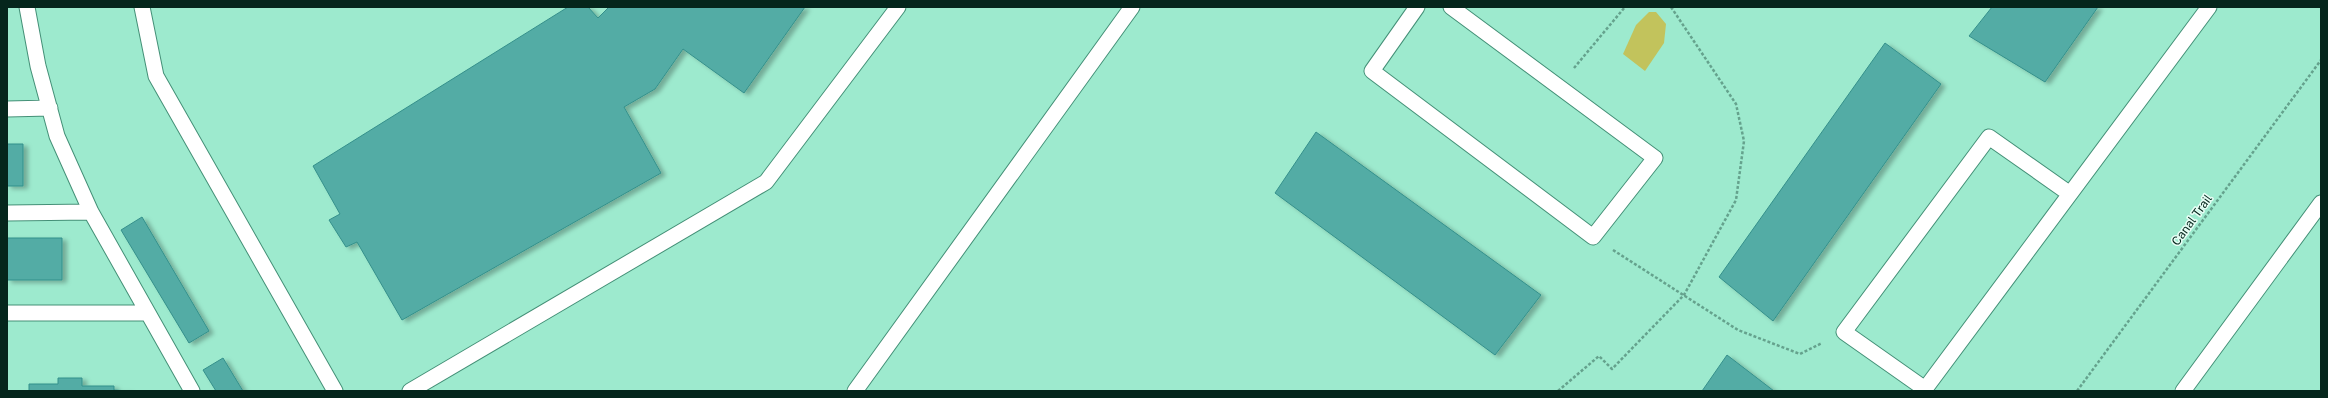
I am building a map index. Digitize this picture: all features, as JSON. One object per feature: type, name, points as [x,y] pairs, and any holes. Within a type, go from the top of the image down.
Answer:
[{"type":"lane","points":[[27,7],[38,66],[57,136],[91,212],[192,391]]},
{"type":"lane","points":[[142,7],[156,76],[335,391]]},
{"type":"lane","points":[[410,391],[766,182],[898,7]]},
{"type":"lane","points":[[855,391],[1132,7]]},
{"type":"lane","points":[[1417,7],[1372,71],[1593,237],[1655,158],[1451,7]]},
{"type":"lane","points":[[2070,194],[1989,137],[1844,332],[1925,390],[2209,7]]},
{"type":"lane","points":[[7,110],[50,108]]},
{"type":"lane","points":[[2183,391],[2321,203]]},
{"type":"lane","points":[[7,213],[91,212]]},
{"type":"lane","points":[[7,313],[148,313]]},
{"type":"path","points":[[1558,87],[1625,7]]},
{"type":"path","points":[[1558,391],[1599,356],[1612,369],[1684,295],[1736,200],[1744,141],[1736,104],[1671,7]]},
{"type":"path","name":"Canal Trail","points":[[2077,391],[2321,60]]},
{"type":"path","points":[[1593,237],[1738,330],[1800,354],[1844,332]]},
{"type":"shaded area","points":[[1649,12],[1656,12],[1666,24],[1664,43],[1645,71],[1623,54],[1636,25]]},
{"type":"building","points":[[568,7],[588,7],[598,18],[609,7],[805,7],[744,93],[683,49],[655,89],[624,107],[661,173],[402,320],[357,242],[346,247],[329,220],[340,214],[313,166]]},
{"type":"building","points":[[1992,7],[2098,7],[2045,82],[1969,36]]},
{"type":"building","points":[[1885,43],[1941,84],[1773,321],[1719,277]]},
{"type":"building","points":[[1316,132],[1541,295],[1495,355],[1275,193]]},
{"type":"building","points":[[7,144],[23,144],[23,186],[7,186]]},
{"type":"building","points":[[142,217],[209,331],[189,343],[121,230]]},
{"type":"building","points":[[7,238],[62,238],[62,280],[7,280]]},
{"type":"building","points":[[1727,355],[1774,391],[1702,391]]},
{"type":"building","points":[[223,358],[243,391],[216,391],[203,370]]},
{"type":"building","points":[[58,378],[82,378],[82,386],[114,386],[114,390],[129,391],[29,391],[29,384],[58,384]]}]
